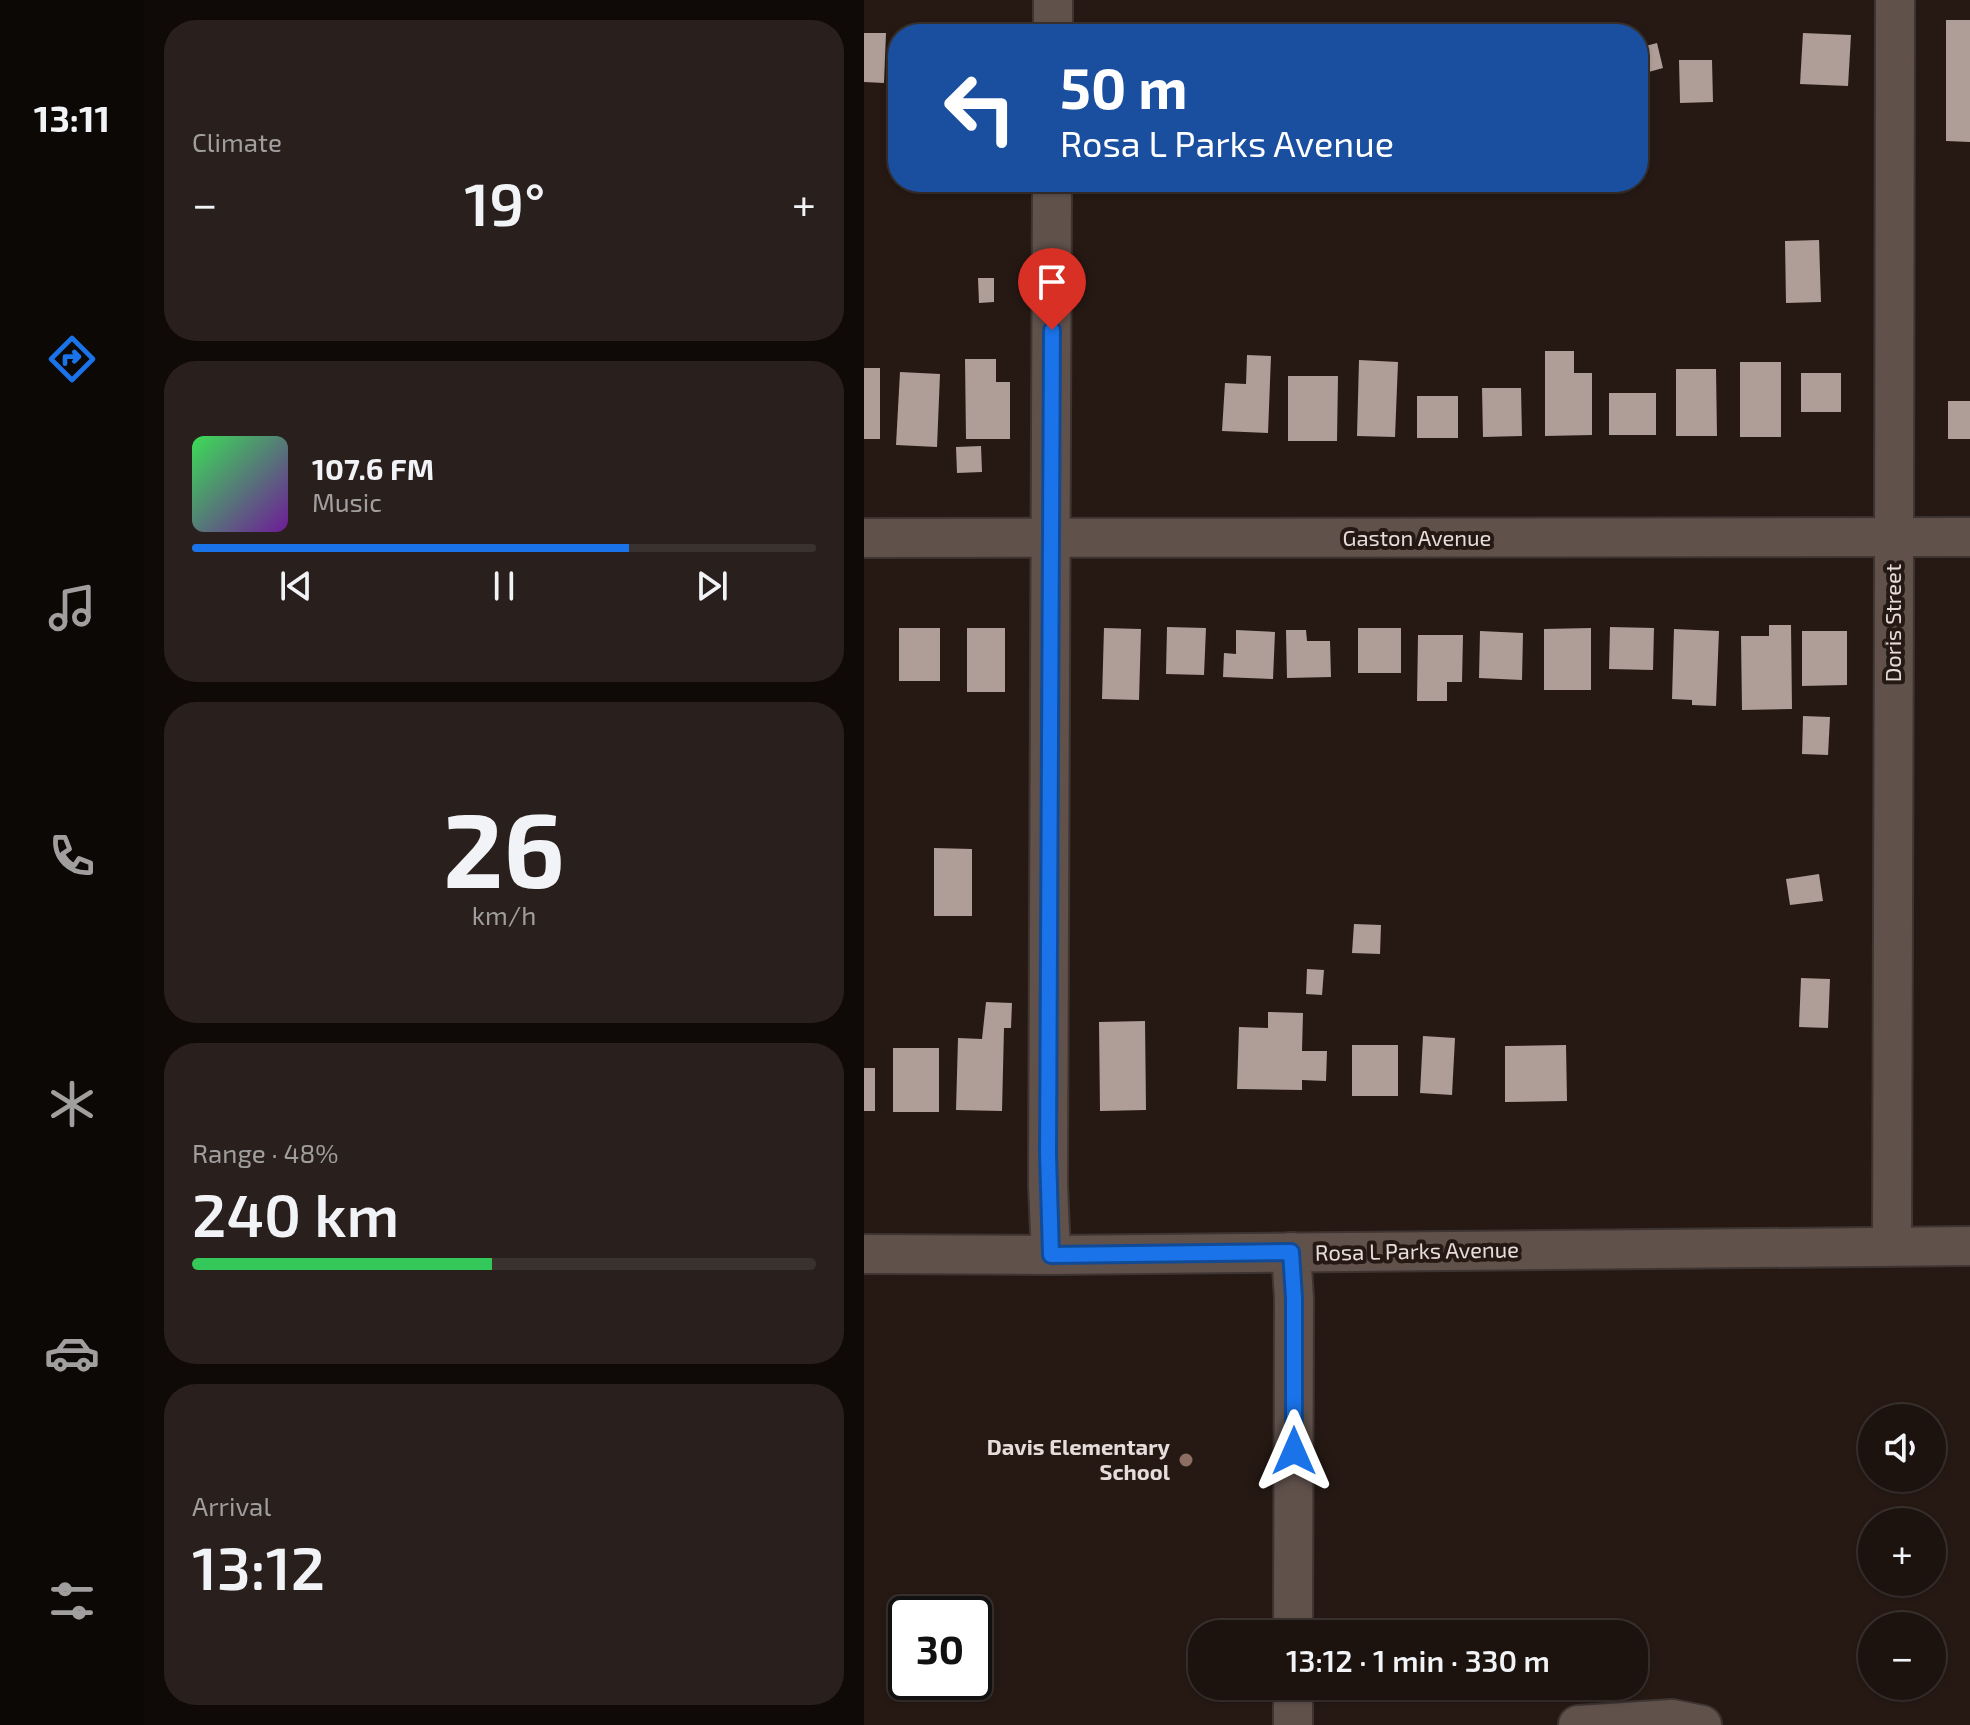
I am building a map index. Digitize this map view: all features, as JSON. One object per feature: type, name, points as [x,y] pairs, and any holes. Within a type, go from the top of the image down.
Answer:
[{"type":"street","points":[[1053,0],[1053,24]]},
{"type":"street","name":"Doris Street","points":[[1892,1246],[1895,0]]},
{"type":"street","points":[[1051,1255],[1048,1185],[1052,192]]},
{"type":"street","name":"Gaston Avenue","points":[[864,538],[1970,537]]},
{"type":"street","name":"Rosa L Parks Avenue","points":[[864,1254],[1970,1246]]},
{"type":"street","points":[[1291,1252],[1294,1298],[1293,1620]]},
{"type":"street","points":[[1293,1700],[1293,1725]]},
{"type":"street","points":[[1578,1725],[1672,1719],[1702,1725]]},
{"type":"building","points":[[1946,20],[1970,20],[1970,142],[1946,141]]},
{"type":"building","points":[[864,33],[886,33],[884,83],[864,82]]},
{"type":"building","points":[[1803,33],[1851,35],[1848,86],[1800,84]]},
{"type":"building","points":[[1657,43],[1663,68],[1648,72],[1648,45]]},
{"type":"building","points":[[1679,60],[1712,60],[1713,102],[1680,103]]},
{"type":"building","points":[[1819,240],[1821,302],[1786,303],[1785,241]]},
{"type":"building","points":[[978,278],[994,278],[994,302],[979,303]]},
{"type":"building","points":[[1545,351],[1574,351],[1574,373],[1592,373],[1592,435],[1545,436]]},
{"type":"building","points":[[1247,355],[1271,356],[1268,433],[1222,431],[1225,383],[1246,384]]},
{"type":"building","points":[[965,359],[996,359],[996,382],[1010,382],[1010,439],[966,439]]},
{"type":"building","points":[[1359,360],[1398,362],[1395,437],[1357,436]]},
{"type":"building","points":[[1740,362],[1781,362],[1781,437],[1740,437]]},
{"type":"building","points":[[864,368],[880,368],[880,439],[864,439]]},
{"type":"building","points":[[1676,369],[1716,369],[1717,436],[1676,436]]},
{"type":"building","points":[[900,372],[940,374],[937,447],[896,445]]},
{"type":"building","points":[[1801,373],[1841,373],[1841,412],[1801,412]]},
{"type":"building","points":[[1288,376],[1338,376],[1337,441],[1288,441]]},
{"type":"building","points":[[1482,388],[1521,388],[1522,436],[1483,437]]},
{"type":"building","points":[[1609,393],[1656,393],[1656,435],[1609,435]]},
{"type":"building","points":[[1417,396],[1458,396],[1458,438],[1417,438]]},
{"type":"building","points":[[1948,401],[1970,401],[1970,439],[1948,439]]},
{"type":"building","points":[[981,446],[982,472],[957,473],[956,447]]},
{"type":"building","points":[[1769,625],[1791,625],[1792,709],[1742,710],[1741,636],[1769,636]]},
{"type":"building","points":[[1167,627],[1206,628],[1204,675],[1166,674]]},
{"type":"building","points":[[1610,627],[1654,628],[1653,670],[1609,669]]},
{"type":"building","points":[[899,628],[940,628],[940,681],[899,681]]},
{"type":"building","points":[[967,628],[1005,628],[1005,692],[967,692]]},
{"type":"building","points":[[1104,628],[1141,629],[1139,700],[1102,699]]},
{"type":"building","points":[[1358,628],[1401,628],[1401,673],[1358,673]]},
{"type":"building","points":[[1591,628],[1591,690],[1544,690],[1544,629]]},
{"type":"building","points":[[1674,629],[1719,631],[1716,706],[1692,705],[1692,700],[1672,699]]},
{"type":"building","points":[[1236,630],[1275,632],[1273,679],[1223,677],[1224,653],[1236,654]]},
{"type":"building","points":[[1286,630],[1306,630],[1307,641],[1330,641],[1331,677],[1287,678]]},
{"type":"building","points":[[1480,631],[1523,633],[1522,680],[1479,678]]},
{"type":"building","points":[[1802,631],[1847,631],[1847,685],[1802,686]]},
{"type":"building","points":[[1418,635],[1463,635],[1462,682],[1447,682],[1447,701],[1417,701]]},
{"type":"building","points":[[1803,716],[1830,717],[1828,755],[1802,754]]},
{"type":"building","points":[[934,848],[972,849],[972,916],[934,916]]},
{"type":"building","points":[[1819,874],[1823,901],[1790,905],[1786,879]]},
{"type":"building","points":[[1354,924],[1381,925],[1380,954],[1352,953]]},
{"type":"building","points":[[1307,969],[1324,970],[1322,995],[1306,994]]},
{"type":"building","points":[[1801,978],[1830,979],[1828,1028],[1799,1027]]},
{"type":"building","points":[[986,1002],[1012,1003],[1011,1028],[1004,1028],[1002,1111],[956,1110],[958,1038],[982,1039]]},
{"type":"building","points":[[1268,1012],[1303,1013],[1302,1051],[1327,1051],[1326,1081],[1302,1080],[1302,1090],[1237,1089],[1239,1027],[1268,1028]]},
{"type":"building","points":[[1145,1021],[1146,1110],[1100,1111],[1099,1022]]},
{"type":"building","points":[[1423,1036],[1455,1038],[1452,1095],[1420,1093]]},
{"type":"building","points":[[1352,1045],[1398,1045],[1398,1096],[1352,1096]]},
{"type":"building","points":[[1566,1045],[1567,1101],[1505,1102],[1505,1046]]},
{"type":"building","points":[[893,1048],[939,1048],[939,1112],[893,1112]]},
{"type":"building","points":[[864,1068],[875,1068],[875,1111],[864,1111]]},
{"type":"place","name":"Davis Elementary School","points":[[1186,1460]]},
{"type":"route","points":[[1052,330],[1048,1154],[1051,1255],[1291,1252],[1294,1451]]}]
